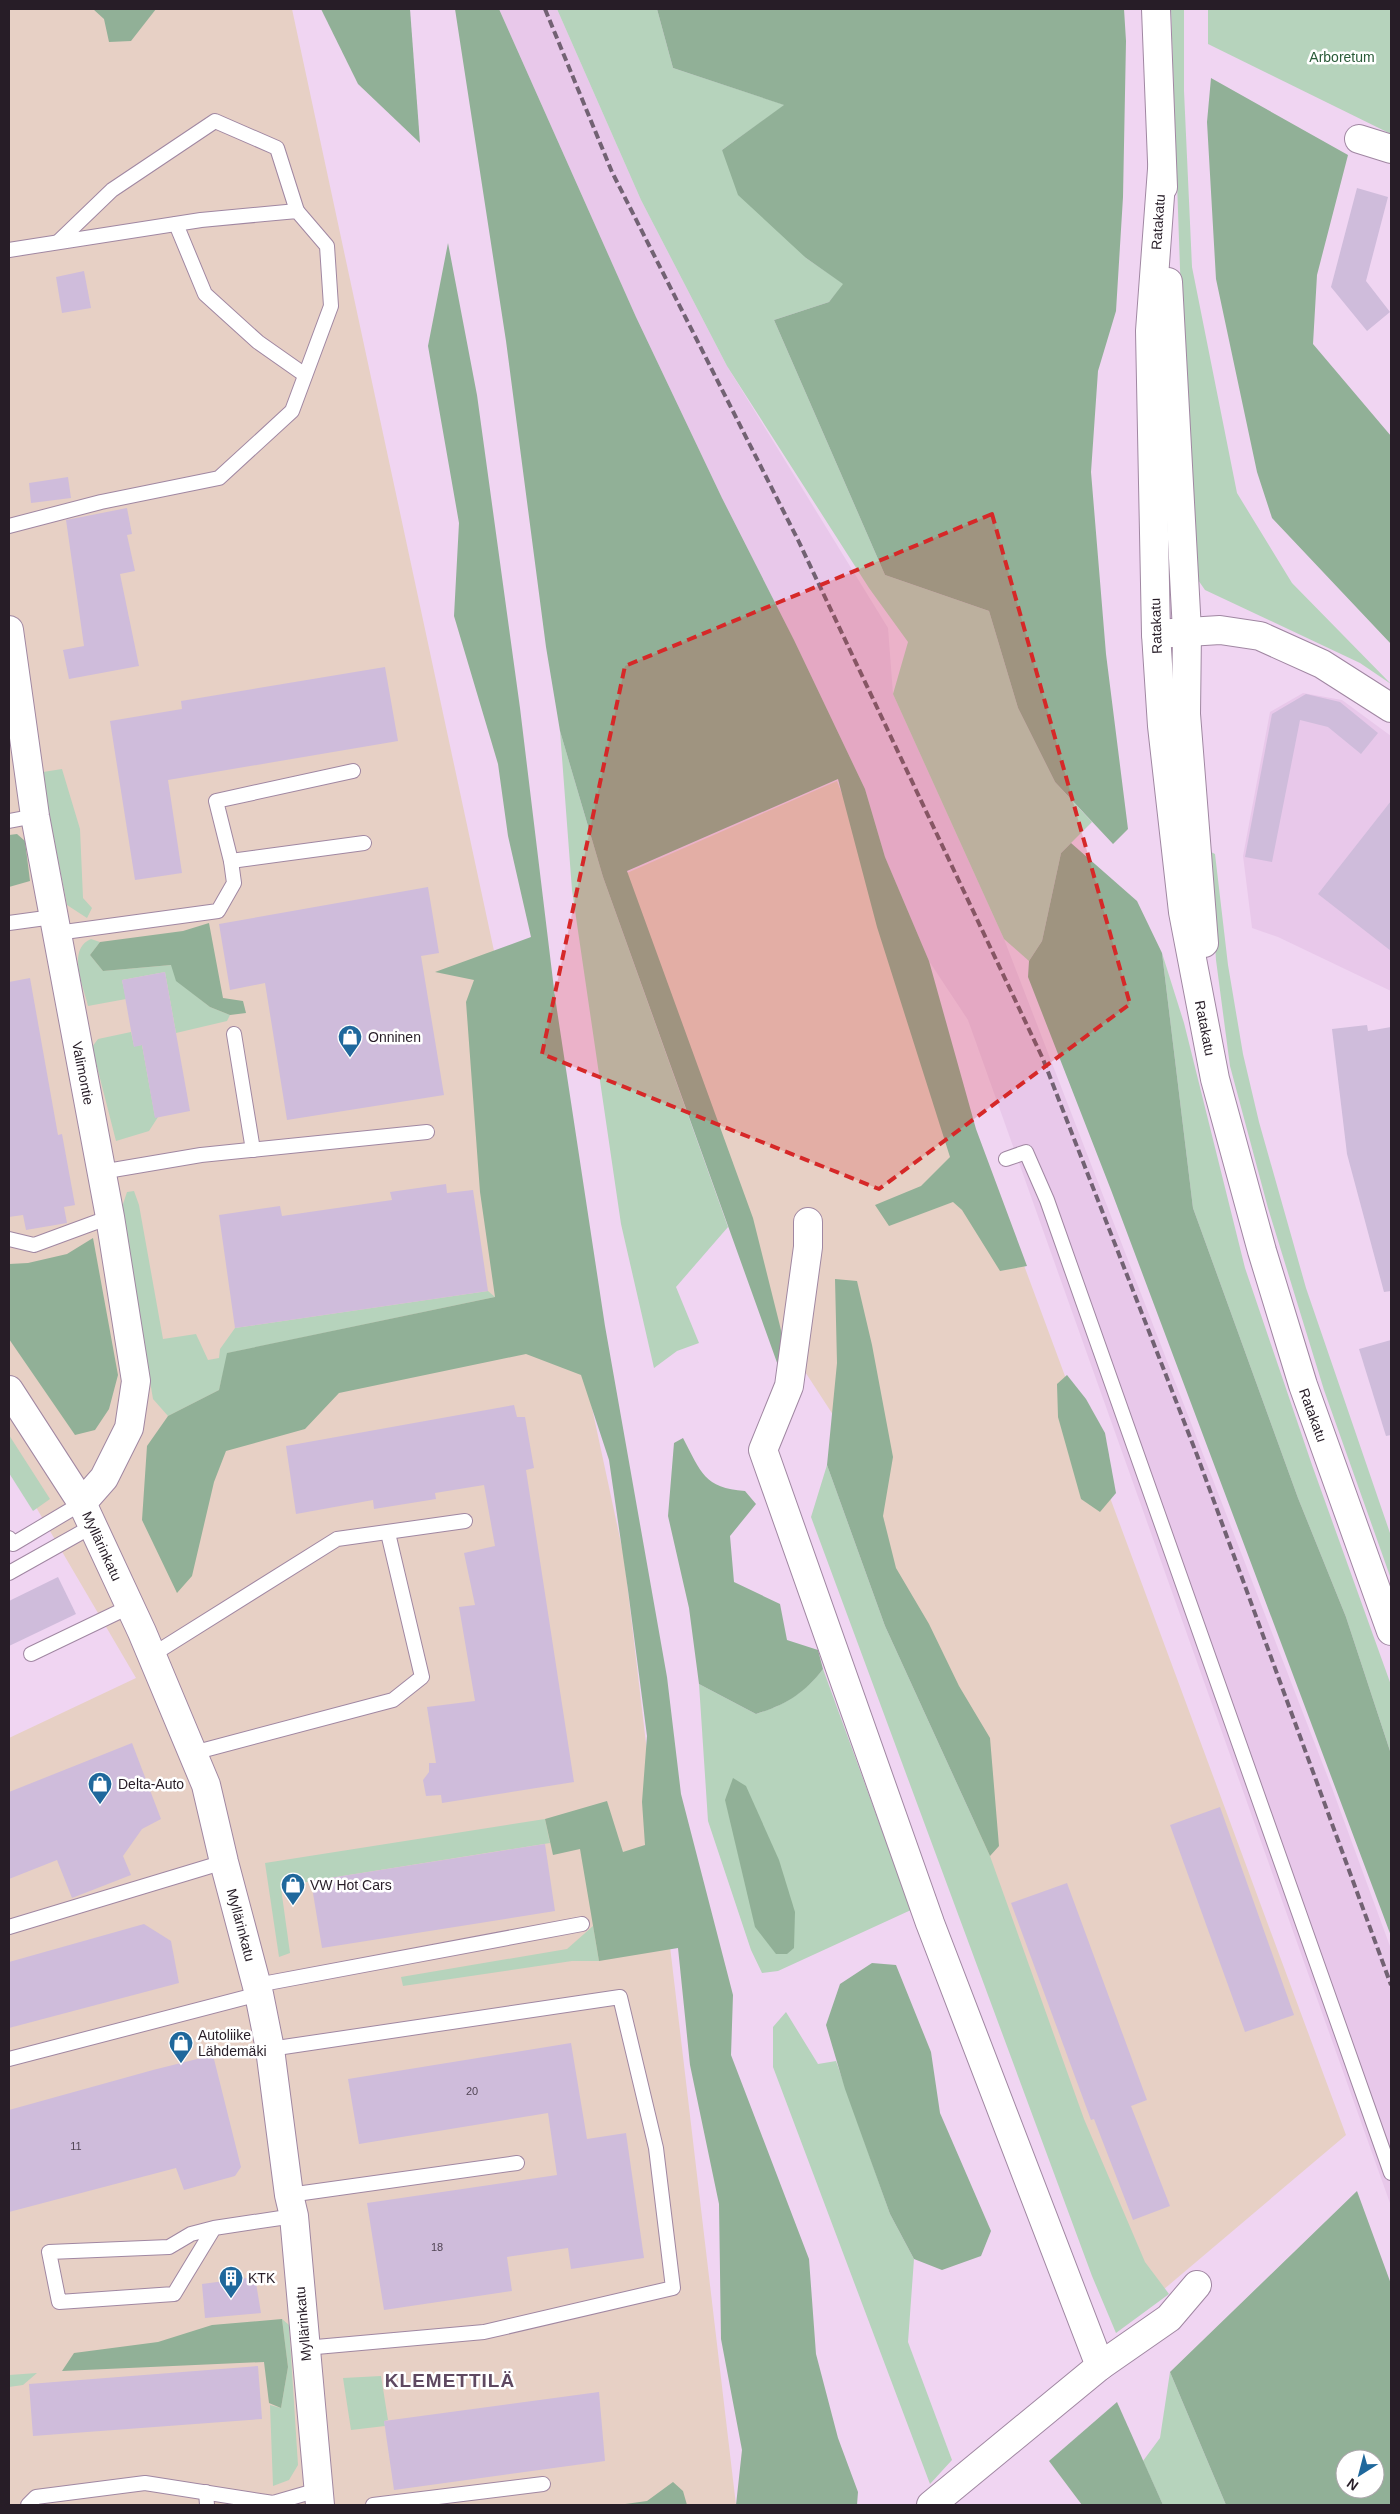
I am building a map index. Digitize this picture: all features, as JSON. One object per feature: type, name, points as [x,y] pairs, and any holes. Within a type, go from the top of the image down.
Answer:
[{"type":"street","name":"Ratakatu","points":[[1156,9],[1162,169],[1187,631],[1186,714],[1215,1079]]},
{"type":"street","points":[[1359,139],[1391,148]]},
{"type":"street","name":"Ratakatu","points":[[1162,169],[1150,331],[1156,634],[1162,726],[1183,912],[1215,1079],[1262,1251],[1303,1386],[1391,1631]]},
{"type":"street","name":"Valimontie","points":[[9,630],[35,816],[110,1217],[136,1381],[129,1428],[86,1515]]},
{"type":"street","points":[[1156,634],[1220,630],[1260,636],[1322,664],[1391,708]]},
{"type":"street","points":[[808,1222],[808,1247],[789,1386],[763,1450],[930,1923],[1100,2366]]},
{"type":"street","name":"Myllärinkatu","points":[[9,1390],[86,1515],[131,1606],[206,1785],[258,1990],[270,2049],[291,2206],[319,2498]]},
{"type":"street","points":[[931,2505],[1100,2366],[1169,2318],[1197,2284]]},
{"type":"lane","points":[[9,526],[101,502],[219,478],[292,411],[331,306],[327,246],[297,211],[277,148],[215,121],[112,190],[58,242]]},
{"type":"lane","points":[[9,250],[176,224],[297,211]]},
{"type":"lane","points":[[176,224],[205,294],[258,342],[305,375]]},
{"type":"lane","points":[[9,923],[55,925],[218,911],[234,883],[231,861],[216,801],[352,771]]},
{"type":"lane","points":[[9,821],[35,816]]},
{"type":"lane","points":[[231,861],[364,843]]},
{"type":"lane","points":[[234,1034],[253,1150]]},
{"type":"lane","points":[[101,1172],[200,1155],[427,1132]]},
{"type":"lane","points":[[1006,1159],[1026,1152],[1047,1200],[1391,2173]]},
{"type":"lane","points":[[9,1240],[34,1246],[110,1217]]},
{"type":"lane","points":[[10,1543],[86,1515]]},
{"type":"lane","points":[[9,1573],[86,1515]]},
{"type":"lane","points":[[152,1655],[337,1539],[465,1521]]},
{"type":"lane","points":[[193,1753],[393,1700],[422,1678],[388,1533]]},
{"type":"lane","points":[[31,1654],[131,1606]]},
{"type":"lane","points":[[9,1927],[224,1862]]},
{"type":"lane","points":[[9,2059],[258,1990],[582,1924]]},
{"type":"lane","points":[[270,2049],[620,1997],[656,2148],[669,2251],[673,2288],[484,2332],[305,2348]]},
{"type":"lane","points":[[214,2228],[174,2294],[59,2302],[49,2252],[169,2247],[191,2234],[291,2206],[517,2163]]},
{"type":"lane","points":[[28,2505],[36,2497],[145,2483],[206,2499],[273,2503],[319,2498]]},
{"type":"lane","points":[[373,2505],[542,2484]]},
{"type":"highlighted area","points":[[992,514],[1130,1004],[879,1189],[542,1054],[625,666]]},
{"type":"shaded area","points":[[9,9],[292,9],[624,1557],[736,2505],[9,2505],[9,1738],[136,1678],[9,1461]]},
{"type":"shaded area","points":[[499,9],[557,9],[641,200],[727,366],[888,628],[893,694],[1004,939],[1332,1788],[1391,1949],[1391,2206],[968,1020],[929,961],[885,857],[865,789],[794,640],[722,498],[636,317]]},
{"type":"shaded area","points":[[1303,693],[1342,700],[1391,736],[1391,991],[1278,937],[1252,928],[1243,856],[1270,712]]},
{"type":"shaded area","points":[[837,781],[985,1160],[1346,2135],[1150,2301],[1044,2035],[852,1444],[785,1341],[620,876]]},
{"type":"green space","points":[[93,9],[156,9],[131,41],[109,42],[104,19]]},
{"type":"green space","points":[[321,9],[410,9],[420,143],[358,84]]},
{"type":"green space","points":[[455,9],[499,9],[636,317],[722,498],[794,640],[865,789],[885,857],[929,961],[976,1129],[1027,1266],[1000,1271],[962,1210],[953,1202],[889,1226],[875,1205],[921,1186],[950,1157],[877,927],[838,779],[627,871],[753,1218],[787,1354],[780,1371],[603,877],[560,731],[546,647],[506,341]]},
{"type":"green space","points":[[557,9],[657,9],[673,68],[785,105],[722,150],[806,258],[844,284],[829,302],[774,320],[885,575],[989,611],[1018,708],[1055,782],[1092,822],[1061,853],[1042,941],[1029,961],[1004,939],[893,694],[908,642],[869,588],[727,366],[641,200]]},
{"type":"green space","points":[[657,9],[1124,9],[1126,41],[1123,197],[1116,311],[1098,371],[1091,472],[1106,654],[1128,829],[1113,844],[1055,782],[1018,708],[989,611],[885,575],[774,320],[829,302],[843,284],[806,258],[738,195],[722,150],[784,105],[673,68]]},
{"type":"green space","points":[[1171,9],[1184,9],[1184,91],[1192,267],[1237,493],[1292,583],[1391,684],[1360,663],[1205,590],[1196,577],[1188,499]]},
{"type":"green space","name":"Arboretum","points":[[1208,9],[1391,9],[1391,134],[1208,44]]},
{"type":"green space","points":[[1211,78],[1348,155],[1317,275],[1313,344],[1391,436],[1391,644],[1272,518],[1257,472],[1216,279],[1207,122]]},
{"type":"green space","points":[[448,243],[477,395],[520,708],[555,997],[605,1326],[667,1677],[681,1794],[733,1995],[731,2055],[809,2259],[816,2354],[838,2438],[858,2492],[857,2505],[736,2505],[742,2450],[721,2339],[719,2204],[690,2065],[678,1948],[599,1961],[580,1849],[553,1855],[545,1819],[607,1801],[623,1852],[645,1845],[642,1802],[647,1736],[628,1590],[609,1460],[581,1375],[526,1354],[339,1393],[305,1429],[226,1451],[214,1482],[192,1576],[177,1593],[142,1520],[147,1446],[168,1416],[219,1390],[227,1353],[495,1297],[480,1192],[466,1002],[474,980],[435,972],[531,937],[508,836],[498,764],[454,616],[459,523],[428,346]]},
{"type":"green space","points":[[560,731],[603,877],[728,1227],[676,1287],[699,1343],[677,1351],[654,1368],[621,1224],[572,890]]},
{"type":"green space","points":[[62,769],[80,829],[83,898],[92,908],[87,918],[67,905],[42,778],[43,772]]},
{"type":"green space","points":[[17,834],[25,841],[30,881],[9,887],[9,835]]},
{"type":"green space","points":[[1071,843],[1137,901],[1162,953],[1193,1208],[1298,1498],[1346,1617],[1391,1754],[1391,1936],[1111,1190],[1028,977],[1029,961],[1042,941],[1061,853]]},
{"type":"green space","points":[[1209,851],[1215,854],[1228,965],[1243,1054],[1259,1122],[1306,1288],[1391,1536],[1391,1579],[1324,1390],[1268,1208],[1230,1066],[1216,960]]},
{"type":"green space","points":[[209,923],[223,998],[243,1001],[246,1013],[230,1015],[210,1007],[176,981],[171,965],[103,971],[90,955],[100,942],[183,931]]},
{"type":"green space","points":[[91,939],[100,942],[90,955],[103,971],[172,965],[177,981],[210,1007],[230,1015],[227,1021],[176,1033],[165,972],[122,980],[126,999],[88,1006],[78,960],[79,951]]},
{"type":"green space","points":[[1162,953],[1184,1023],[1245,1268],[1312,1465],[1391,1685],[1391,1754],[1346,1617],[1298,1498],[1193,1208]]},
{"type":"green space","points":[[131,1032],[134,1046],[142,1045],[155,1117],[158,1117],[149,1131],[116,1141],[92,1047],[98,1039]]},
{"type":"green space","points":[[134,1191],[139,1205],[163,1339],[196,1334],[208,1360],[219,1358],[220,1349],[235,1328],[488,1291],[495,1297],[228,1353],[219,1390],[168,1416],[153,1399],[121,1210],[127,1192]]},
{"type":"green space","points":[[93,1238],[118,1375],[109,1409],[95,1430],[75,1435],[9,1339],[9,1264],[28,1263],[67,1254]]},
{"type":"green space","points":[[835,1279],[857,1281],[872,1345],[893,1457],[883,1516],[896,1568],[929,1624],[959,1686],[990,1738],[999,1846],[990,1856],[885,1626],[827,1465],[837,1363]]},
{"type":"green space","points":[[1067,1375],[1086,1399],[1105,1433],[1116,1493],[1100,1512],[1081,1499],[1058,1417],[1057,1384]]},
{"type":"green space","points":[[9,1435],[50,1499],[33,1511],[9,1473]]},
{"type":"green space","points":[[683,1438],[705,1476],[721,1486],[745,1491],[756,1504],[730,1536],[734,1582],[780,1604],[787,1640],[818,1650],[823,1669],[816,1678],[793,1698],[776,1707],[756,1714],[699,1684],[689,1608],[668,1516],[674,1443]]},
{"type":"green space","points":[[827,1465],[885,1626],[990,1856],[1084,2119],[1145,2262],[1169,2294],[1116,2333],[1092,2276],[811,1517]]},
{"type":"green space","points":[[823,1669],[911,1910],[778,1971],[762,1973],[751,1950],[708,1821],[699,1684],[756,1714],[776,1707],[793,1697],[809,1685]]},
{"type":"green space","points":[[733,1778],[746,1786],[779,1860],[795,1912],[794,1948],[787,1954],[776,1954],[755,1927],[725,1800]]},
{"type":"green space","points":[[545,1819],[550,1843],[311,1881],[281,1888],[290,1953],[279,1957],[265,1863]]},
{"type":"green space","points":[[593,1926],[599,1961],[572,1961],[403,1986],[401,1977],[567,1949]]},
{"type":"green space","points":[[872,1963],[896,1965],[931,2052],[940,2113],[991,2231],[981,2256],[942,2270],[914,2259],[890,2214],[845,2089],[826,2025],[840,1984]]},
{"type":"green space","points":[[786,2012],[818,2064],[836,2061],[890,2214],[914,2259],[908,2342],[952,2460],[930,2484],[773,2067],[773,2027]]},
{"type":"green space","points":[[1357,2191],[1391,2284],[1391,2505],[1226,2505],[1170,2372]]},
{"type":"green space","points":[[282,2319],[289,2325],[298,2465],[289,2480],[273,2486],[270,2405],[281,2408],[288,2367]]},
{"type":"green space","points":[[282,2319],[288,2367],[281,2408],[269,2403],[264,2362],[62,2371],[74,2353],[158,2342],[212,2325]]},
{"type":"green space","points":[[1170,2372],[1226,2505],[1163,2505],[1143,2461],[1160,2438]]},
{"type":"green space","points":[[37,2373],[23,2385],[9,2387],[9,2375]]},
{"type":"green space","points":[[381,2376],[388,2420],[384,2421],[385,2426],[351,2430],[343,2378]]},
{"type":"green space","points":[[1117,2402],[1163,2505],[1082,2505],[1049,2461]]},
{"type":"green space","points":[[673,2482],[683,2491],[687,2505],[618,2505],[647,2501]]},
{"type":"building","points":[[1357,188],[1388,197],[1366,281],[1390,312],[1367,331],[1331,287]]},
{"type":"building","points":[[84,271],[91,308],[62,313],[56,277]]},
{"type":"building","points":[[68,477],[71,498],[31,503],[29,483]]},
{"type":"building","points":[[127,508],[132,534],[127,535],[135,571],[120,574],[139,666],[69,679],[63,650],[84,646],[66,520]]},
{"type":"building","points":[[385,667],[398,741],[168,780],[182,873],[135,880],[110,721],[182,709],[181,701]]},
{"type":"building","points":[[1306,694],[1340,702],[1378,733],[1361,754],[1328,727],[1300,720],[1272,862],[1245,857],[1272,714]]},
{"type":"building","points":[[1391,801],[1391,951],[1318,894]]},
{"type":"building","points":[[428,887],[439,953],[421,956],[444,1095],[287,1120],[265,983],[230,990],[219,924]]},
{"type":"building","points":[[165,972],[190,1111],[155,1118],[142,1045],[134,1047],[122,980]]},
{"type":"building","points":[[30,978],[58,1135],[62,1134],[75,1205],[64,1207],[67,1223],[26,1230],[23,1215],[9,1217],[9,982]]},
{"type":"building","points":[[1367,1025],[1368,1031],[1391,1027],[1391,1291],[1384,1292],[1347,1154],[1332,1029]]},
{"type":"building","points":[[446,1184],[447,1193],[473,1190],[488,1291],[235,1328],[219,1215],[280,1206],[282,1216],[392,1200],[390,1192]]},
{"type":"building","points":[[1391,1340],[1391,1435],[1386,1436],[1359,1349]]},
{"type":"building","points":[[514,1405],[517,1417],[525,1417],[534,1468],[526,1470],[574,1782],[442,1803],[441,1795],[426,1796],[423,1780],[429,1772],[429,1763],[436,1763],[427,1707],[475,1701],[459,1607],[475,1605],[464,1553],[495,1546],[484,1485],[435,1493],[436,1499],[374,1509],[373,1500],[296,1514],[286,1446]]},
{"type":"building","points":[[58,1577],[76,1614],[9,1646],[9,1601]]},
{"type":"building","points":[[132,1743],[161,1819],[142,1829],[123,1856],[131,1875],[72,1898],[57,1860],[9,1879],[9,1792]]},
{"type":"building","points":[[1220,1807],[1294,2015],[1245,2032],[1170,1825]]},
{"type":"building","points":[[545,1844],[555,1911],[322,1948],[311,1881]]},
{"type":"building","points":[[1067,1883],[1147,2100],[1131,2106],[1170,2206],[1133,2220],[1094,2119],[1091,2120],[1011,1903]]},
{"type":"building","points":[[144,1924],[171,1941],[179,1983],[9,2028],[9,1962]]},
{"type":"building","points":[[571,2043],[587,2139],[626,2133],[644,2258],[571,2269],[568,2248],[507,2257],[512,2291],[384,2310],[367,2203],[557,2175],[548,2113],[359,2144],[348,2079]]},
{"type":"building","points":[[213,2055],[241,2167],[235,2176],[184,2190],[176,2168],[9,2212],[9,2110]]},
{"type":"building","name":"KTK","points":[[255,2277],[261,2313],[205,2318],[202,2284]]},
{"type":"building","points":[[258,2366],[262,2419],[33,2436],[29,2384]]},
{"type":"building","points":[[599,2392],[605,2461],[394,2490],[384,2421]]},
{"type":"railway","points":[[545,9],[612,172],[798,540],[1043,1059],[1197,1455],[1391,1985]]},
{"type":"place","name":"Onninen","points":[[350,1058]]},
{"type":"place","name":"Delta-Auto","points":[[100,1805]]},
{"type":"place","name":"VW Hot Cars","points":[[293,1906]]},
{"type":"place","name":"Autoliike Lähdemäki","points":[[181,2064]]},
{"type":"place","name":"KTK","points":[[231,2299]]},
{"type":"district","name":"KLEMETTILÄ","points":[[450,2380]]}]
